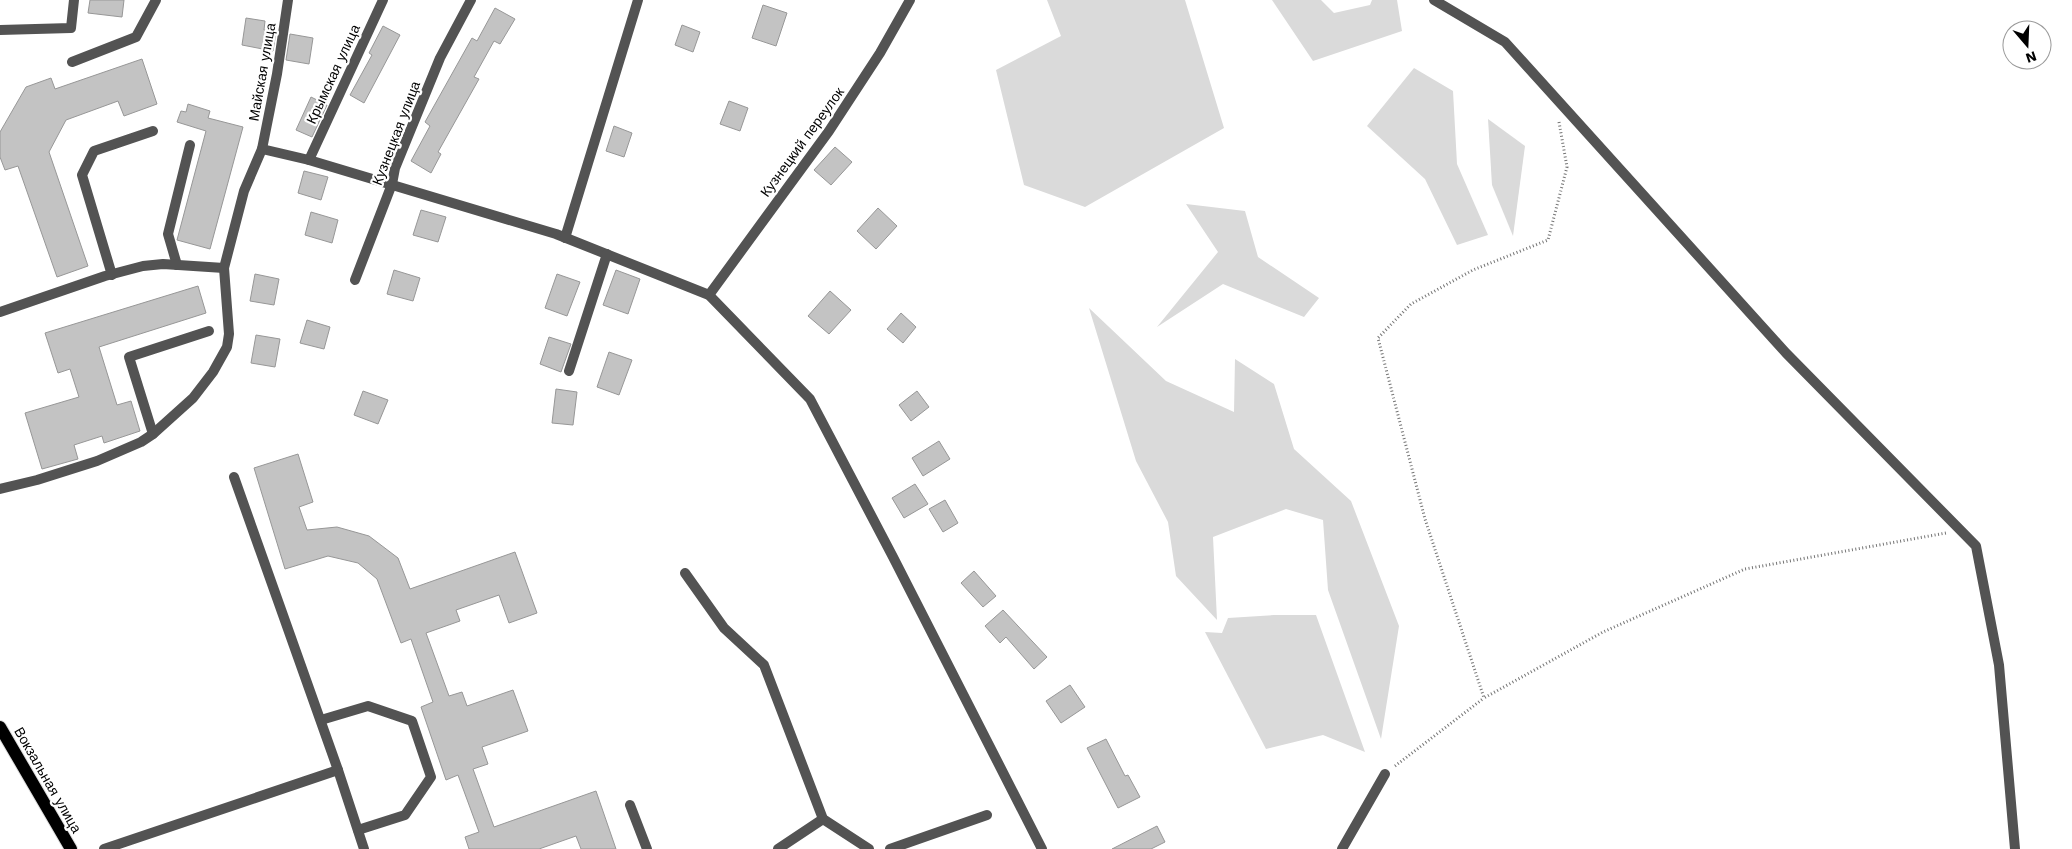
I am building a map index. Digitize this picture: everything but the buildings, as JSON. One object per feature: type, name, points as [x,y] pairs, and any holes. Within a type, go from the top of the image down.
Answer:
[{"type":"main road","name":"Вокзальная улица","points":[[0,727],[71,849]]},
{"type":"street","points":[[0,30],[71,28],[74,0]]},
{"type":"street","points":[[72,62],[136,36],[156,0]]},
{"type":"street","name":"Майская улица","points":[[0,489],[38,480],[97,461],[122,451],[154,434],[193,398],[227,347],[229,334],[224,268],[244,190],[262,149],[277,74],[288,0]]},
{"type":"street","name":"Крымская улица","points":[[309,160],[383,0]]},
{"type":"street","name":"Кузнецкая улица","points":[[356,280],[392,184],[395,168],[440,58],[471,0]]},
{"type":"street","points":[[565,238],[638,0]]},
{"type":"street","name":"Кузнецкий переулок","points":[[709,295],[829,131],[880,53],[910,0]]},
{"type":"street","points":[[1434,0],[1505,42],[1786,353],[1976,546],[1999,665],[2015,849]]},
{"type":"street","points":[[112,275],[82,175],[94,151],[153,131]]},
{"type":"street","points":[[177,265],[168,234],[190,145]]},
{"type":"street","points":[[262,149],[309,160],[392,184],[565,238],[709,295],[810,399],[893,556],[1042,849]]},
{"type":"street","points":[[569,371],[607,254]]},
{"type":"street","points":[[0,312],[143,266],[177,265],[224,268]]},
{"type":"street","points":[[154,434],[129,357],[209,331]]},
{"type":"street","points":[[234,477],[321,720],[364,849]]},
{"type":"street","points":[[685,574],[724,628],[764,666],[823,819],[869,849]]},
{"type":"street","points":[[321,720],[368,706],[412,721],[431,777],[406,815],[358,830]]},
{"type":"street","points":[[104,849],[338,770]]},
{"type":"street","points":[[1342,849],[1385,774]]},
{"type":"street","points":[[630,805],[647,849]]},
{"type":"street","points":[[890,849],[987,815]]},
{"type":"street","points":[[778,849],[823,819]]},
{"type":"path","points":[[1484,698],[1425,519],[1378,338],[1411,304],[1474,270],[1548,240],[1567,167],[1554,97]]},
{"type":"path","points":[[1385,774],[1484,698],[1603,632],[1745,569],[1961,530]]},
{"type":"shaded area","points":[[1047,0],[1185,0],[1224,128],[1085,207],[1024,185],[996,70],[1061,36]]},
{"type":"shaded area","points":[[1272,0],[1321,0],[1334,13],[1370,5],[1372,0],[1397,0],[1402,31],[1313,61]]},
{"type":"shaded area","points":[[1414,68],[1453,91],[1457,164],[1488,235],[1457,245],[1425,179],[1367,126]]},
{"type":"shaded area","points":[[1488,119],[1525,146],[1513,236],[1492,185]]},
{"type":"shaded area","points":[[1186,204],[1245,211],[1258,257],[1319,298],[1304,317],[1223,284],[1157,327],[1218,252]]},
{"type":"shaded area","points":[[1089,308],[1166,381],[1234,412],[1235,359],[1274,384],[1294,449],[1351,501],[1399,626],[1381,739],[1328,590],[1323,520],[1286,509],[1213,537],[1217,620],[1176,576],[1168,522],[1136,461]]},
{"type":"shaded area","points":[[1316,615],[1365,752],[1323,735],[1266,749],[1205,632],[1222,633],[1228,618]]}]
